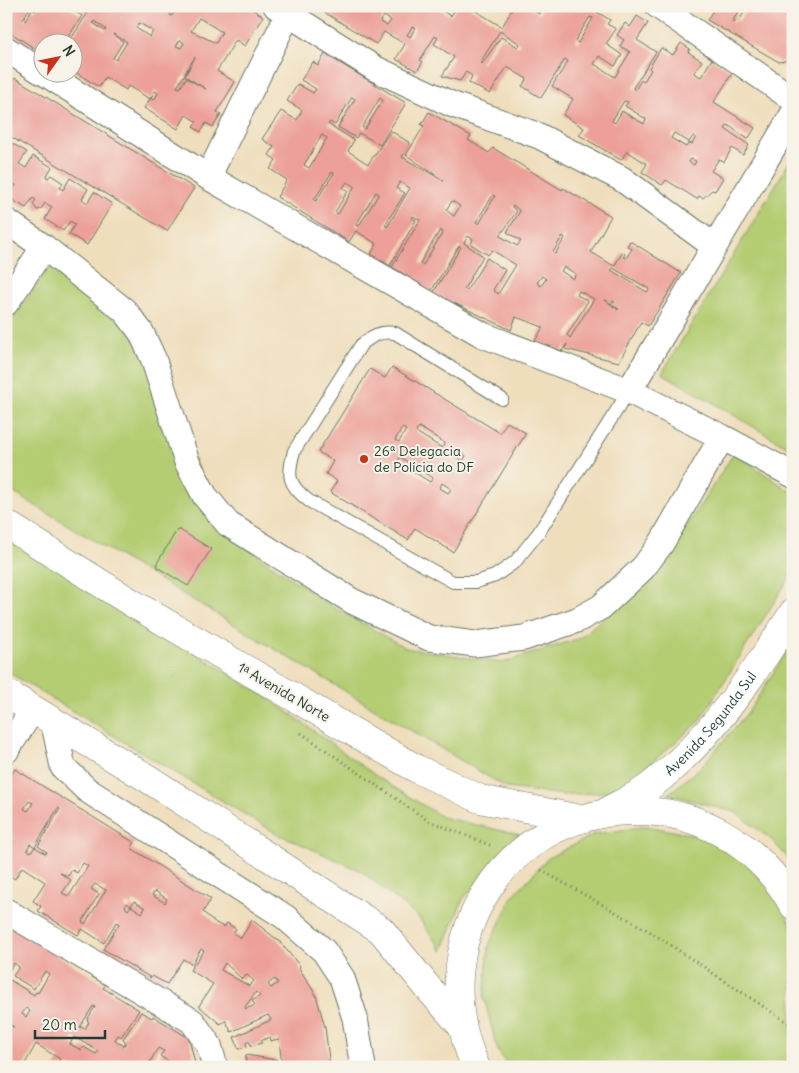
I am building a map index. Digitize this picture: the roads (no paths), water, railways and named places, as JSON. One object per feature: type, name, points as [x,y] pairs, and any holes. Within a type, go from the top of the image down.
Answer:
[{"type":"main road","name":"1ᵃ Avenida Norte","points":[[6,524],[132,603],[417,769],[480,799],[580,818]]},
{"type":"main road","name":"Avenida Segunda Sul","points":[[607,812],[648,788],[683,758],[748,682],[793,613]]},
{"type":"main road","points":[[6,693],[147,778],[381,930],[428,989],[466,1051]]},
{"type":"main road","points":[[466,1051],[457,988],[461,951],[473,915],[491,883],[516,856],[546,834],[580,818],[607,812],[656,811],[703,823],[746,848],[781,883],[793,905]]},
{"type":"street","points":[[658,6],[793,99]]},
{"type":"street","points":[[208,177],[285,9],[374,68],[451,104],[539,136],[622,179],[714,246]]},
{"type":"street","points":[[6,49],[32,65]]},
{"type":"street","points":[[59,82],[208,177],[483,334],[629,391],[793,475]]},
{"type":"street","points":[[629,391],[793,114]]},
{"type":"street","points":[[6,222],[44,247],[125,311],[141,332],[153,358],[187,462],[205,496],[228,524],[352,601],[429,638],[474,644],[524,638],[577,620],[601,607],[643,568],[661,544],[722,437]]},
{"type":"street","points":[[6,303],[44,247]]},
{"type":"street","points":[[6,750],[43,715],[63,767],[87,790],[285,917],[324,951],[342,978],[356,1018],[363,1067]]},
{"type":"street","points":[[6,911],[192,1021],[209,1045],[215,1067]]},
{"type":"lane","points":[[502,399],[395,333],[382,332],[372,335],[361,345],[294,451],[290,467],[290,478],[296,491],[310,501],[453,582],[476,582],[495,576],[515,562],[539,532],[629,391]]},
{"type":"place","name":"26ª Delegacia de Polícia do DF","points":[[364,459]]}]
